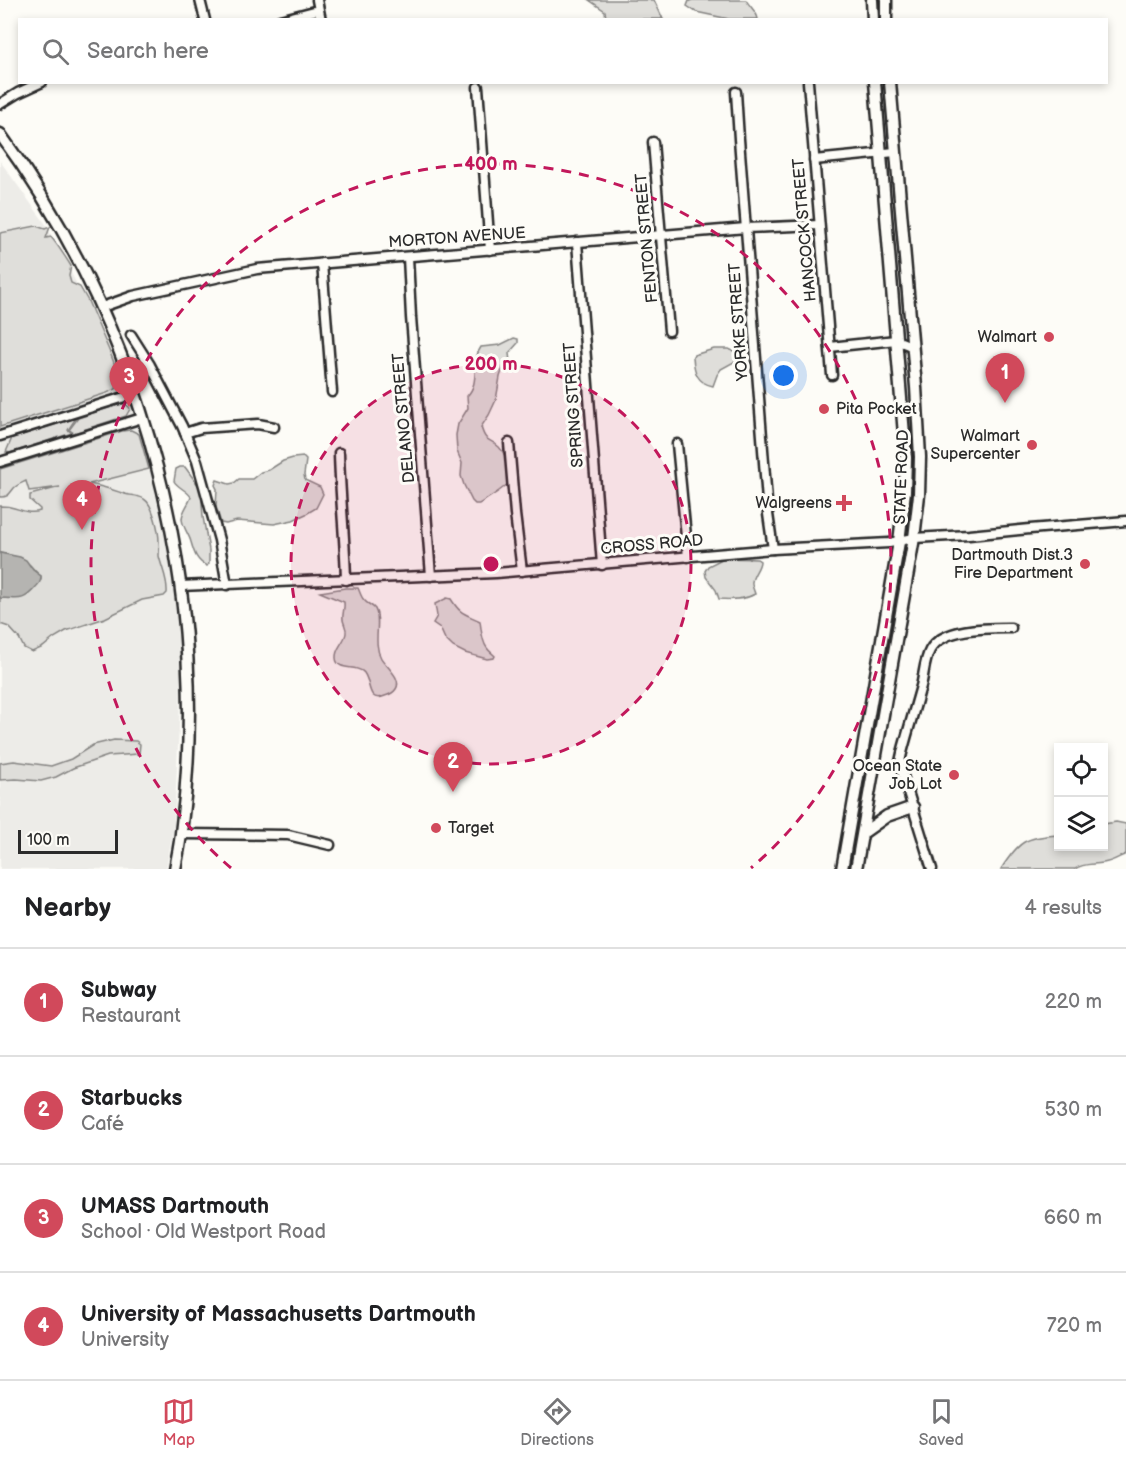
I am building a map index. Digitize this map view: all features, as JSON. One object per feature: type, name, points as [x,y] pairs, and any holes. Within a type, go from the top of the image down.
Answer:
[{"type":"main road","points":[[872,0],[873,18]]},
{"type":"main road","points":[[886,0],[886,18]]},
{"type":"main road","name":"STATE ROAD","points":[[842,869],[899,542],[905,491],[906,459],[875,84]]},
{"type":"main road","name":"STATE ROAD","points":[[856,869],[914,538],[920,489],[920,457],[890,84]]},
{"type":"main road","points":[[0,134],[50,209],[77,256],[102,307],[128,372],[160,479],[180,586],[187,659],[187,777],[175,869]]},
{"type":"main road","points":[[863,833],[887,816],[913,807]]},
{"type":"street","points":[[200,0],[204,18]]},
{"type":"street","points":[[285,18],[318,5]]},
{"type":"street","points":[[0,104],[38,84]]},
{"type":"street","name":"HANCOCK STREET","points":[[808,84],[832,375]]},
{"type":"street","points":[[478,87],[490,250]]},
{"type":"street","name":"YORKE STREET","points":[[736,92],[772,549]]},
{"type":"street","name":"FENTON STREET","points":[[653,142],[669,331]]},
{"type":"street","points":[[814,160],[895,152]]},
{"type":"street","name":"MORTON AVENUE","points":[[102,307],[133,297],[257,269],[746,228],[819,225]]},
{"type":"street","name":"SPRING STREET","points":[[577,242],[602,565]]},
{"type":"street","name":"DELANO STREET","points":[[408,257],[431,576]]},
{"type":"street","points":[[322,263],[332,392]]},
{"type":"street","points":[[131,335],[150,365],[185,433],[197,462],[219,540],[227,585]]},
{"type":"street","points":[[830,347],[896,340],[911,346]]},
{"type":"street","points":[[0,436],[134,394]]},
{"type":"street","points":[[0,462],[142,418]]},
{"type":"street","points":[[185,433],[201,428],[258,424],[274,427]]},
{"type":"street","points":[[510,443],[522,571]]},
{"type":"street","points":[[677,444],[688,556]]},
{"type":"street","points":[[339,453],[346,580]]},
{"type":"street","name":"CROSS ROAD","points":[[180,586],[522,571],[772,549],[899,542],[914,538],[1126,521]]},
{"type":"street","points":[[932,869],[902,771],[901,758],[930,651],[940,639],[956,632],[1011,628]]},
{"type":"street","points":[[181,834],[288,835],[330,845]]},
{"type":"shaded area","points":[[589,0],[654,0],[663,18],[606,18],[605,11]]},
{"type":"shaded area","points":[[746,0],[758,18],[724,18],[696,12],[687,6],[689,1]]},
{"type":"shaded area","points":[[0,161],[45,223],[95,319],[116,364],[147,454],[168,552],[182,667],[174,825],[166,869],[0,869]]},
{"type":"shaded area","points":[[36,226],[45,229],[50,227],[46,238],[51,237],[71,266],[69,276],[71,283],[80,287],[88,301],[111,355],[119,381],[116,389],[107,393],[0,427],[0,233]]},
{"type":"shaded area","points":[[514,338],[518,339],[518,343],[509,353],[510,362],[502,371],[496,400],[481,427],[486,438],[496,444],[504,454],[508,465],[509,482],[495,494],[475,504],[461,476],[462,463],[457,451],[456,435],[458,424],[468,408],[467,396],[474,385],[476,359],[481,347],[500,345]]},
{"type":"shaded area","points":[[714,349],[729,349],[739,354],[734,362],[721,369],[713,386],[703,382],[697,376],[693,357]]},
{"type":"shaded area","points":[[125,404],[130,409],[126,416],[74,433],[69,430],[78,418]]},
{"type":"shaded area","points":[[76,418],[68,430],[72,433],[10,453],[6,452],[12,438]]},
{"type":"shaded area","points":[[131,430],[139,434],[149,469],[89,484],[139,497],[147,502],[157,525],[159,556],[166,579],[167,593],[164,596],[142,600],[105,618],[66,631],[32,652],[24,648],[9,627],[0,624],[0,598],[41,580],[41,576],[23,560],[0,553],[0,506],[9,506],[29,512],[40,511],[30,500],[30,495],[60,487],[29,491],[26,481],[15,487],[7,496],[0,497],[0,469]]},
{"type":"shaded area","points":[[303,457],[306,460],[305,480],[320,487],[323,494],[316,508],[293,520],[274,524],[237,521],[221,523],[216,507],[217,489],[215,485],[217,480],[229,484],[239,479],[252,479],[283,461]]},
{"type":"shaded area","points":[[185,467],[201,489],[209,550],[207,566],[196,556],[182,519],[191,497],[174,481],[176,469]]},
{"type":"shaded area","points":[[0,553],[26,560],[41,576],[39,584],[27,596],[19,599],[0,598]]},
{"type":"shaded area","points":[[724,558],[760,561],[752,581],[755,594],[738,599],[719,599],[705,571],[708,566]]},
{"type":"shaded area","points":[[358,588],[363,599],[375,609],[377,614],[378,652],[393,672],[398,685],[387,696],[374,697],[362,671],[339,665],[337,662],[337,651],[346,633],[343,618],[344,602],[320,592]]},
{"type":"shaded area","points":[[447,598],[451,599],[463,613],[480,621],[484,642],[495,656],[494,658],[487,659],[465,653],[453,647],[445,639],[440,628],[433,623],[437,616],[435,604]]},
{"type":"shaded area","points":[[114,740],[136,741],[140,744],[139,754],[108,756],[41,781],[0,780],[0,763],[14,761],[51,766],[71,759],[93,745]]},
{"type":"shaded area","points":[[1108,823],[1126,824],[1126,854],[1112,861],[1075,869],[1001,869],[1018,846],[1038,837],[1054,835],[1054,851],[1108,851]]},
{"type":"place","name":"Walmart","points":[[1049,337]]},
{"type":"place","name":"Subway","points":[[1005,403]]},
{"type":"place","name":"UMASS Dartmouth","points":[[129,407]]},
{"type":"place","name":"Pita Pocket","points":[[824,409]]},
{"type":"place","name":"Walmart Supercenter","points":[[1032,445]]},
{"type":"place","name":"Walgreens","points":[[844,503]]},
{"type":"place","name":"University of Massachusetts Dartmouth","points":[[82,530]]},
{"type":"place","name":"Dartmouth Dist.3 Fire Department","points":[[1085,564]]},
{"type":"place","name":"Ocean State Job Lot","points":[[954,775]]},
{"type":"place","name":"Starbucks","points":[[453,792]]},
{"type":"place","name":"Target","points":[[436,828]]}]
